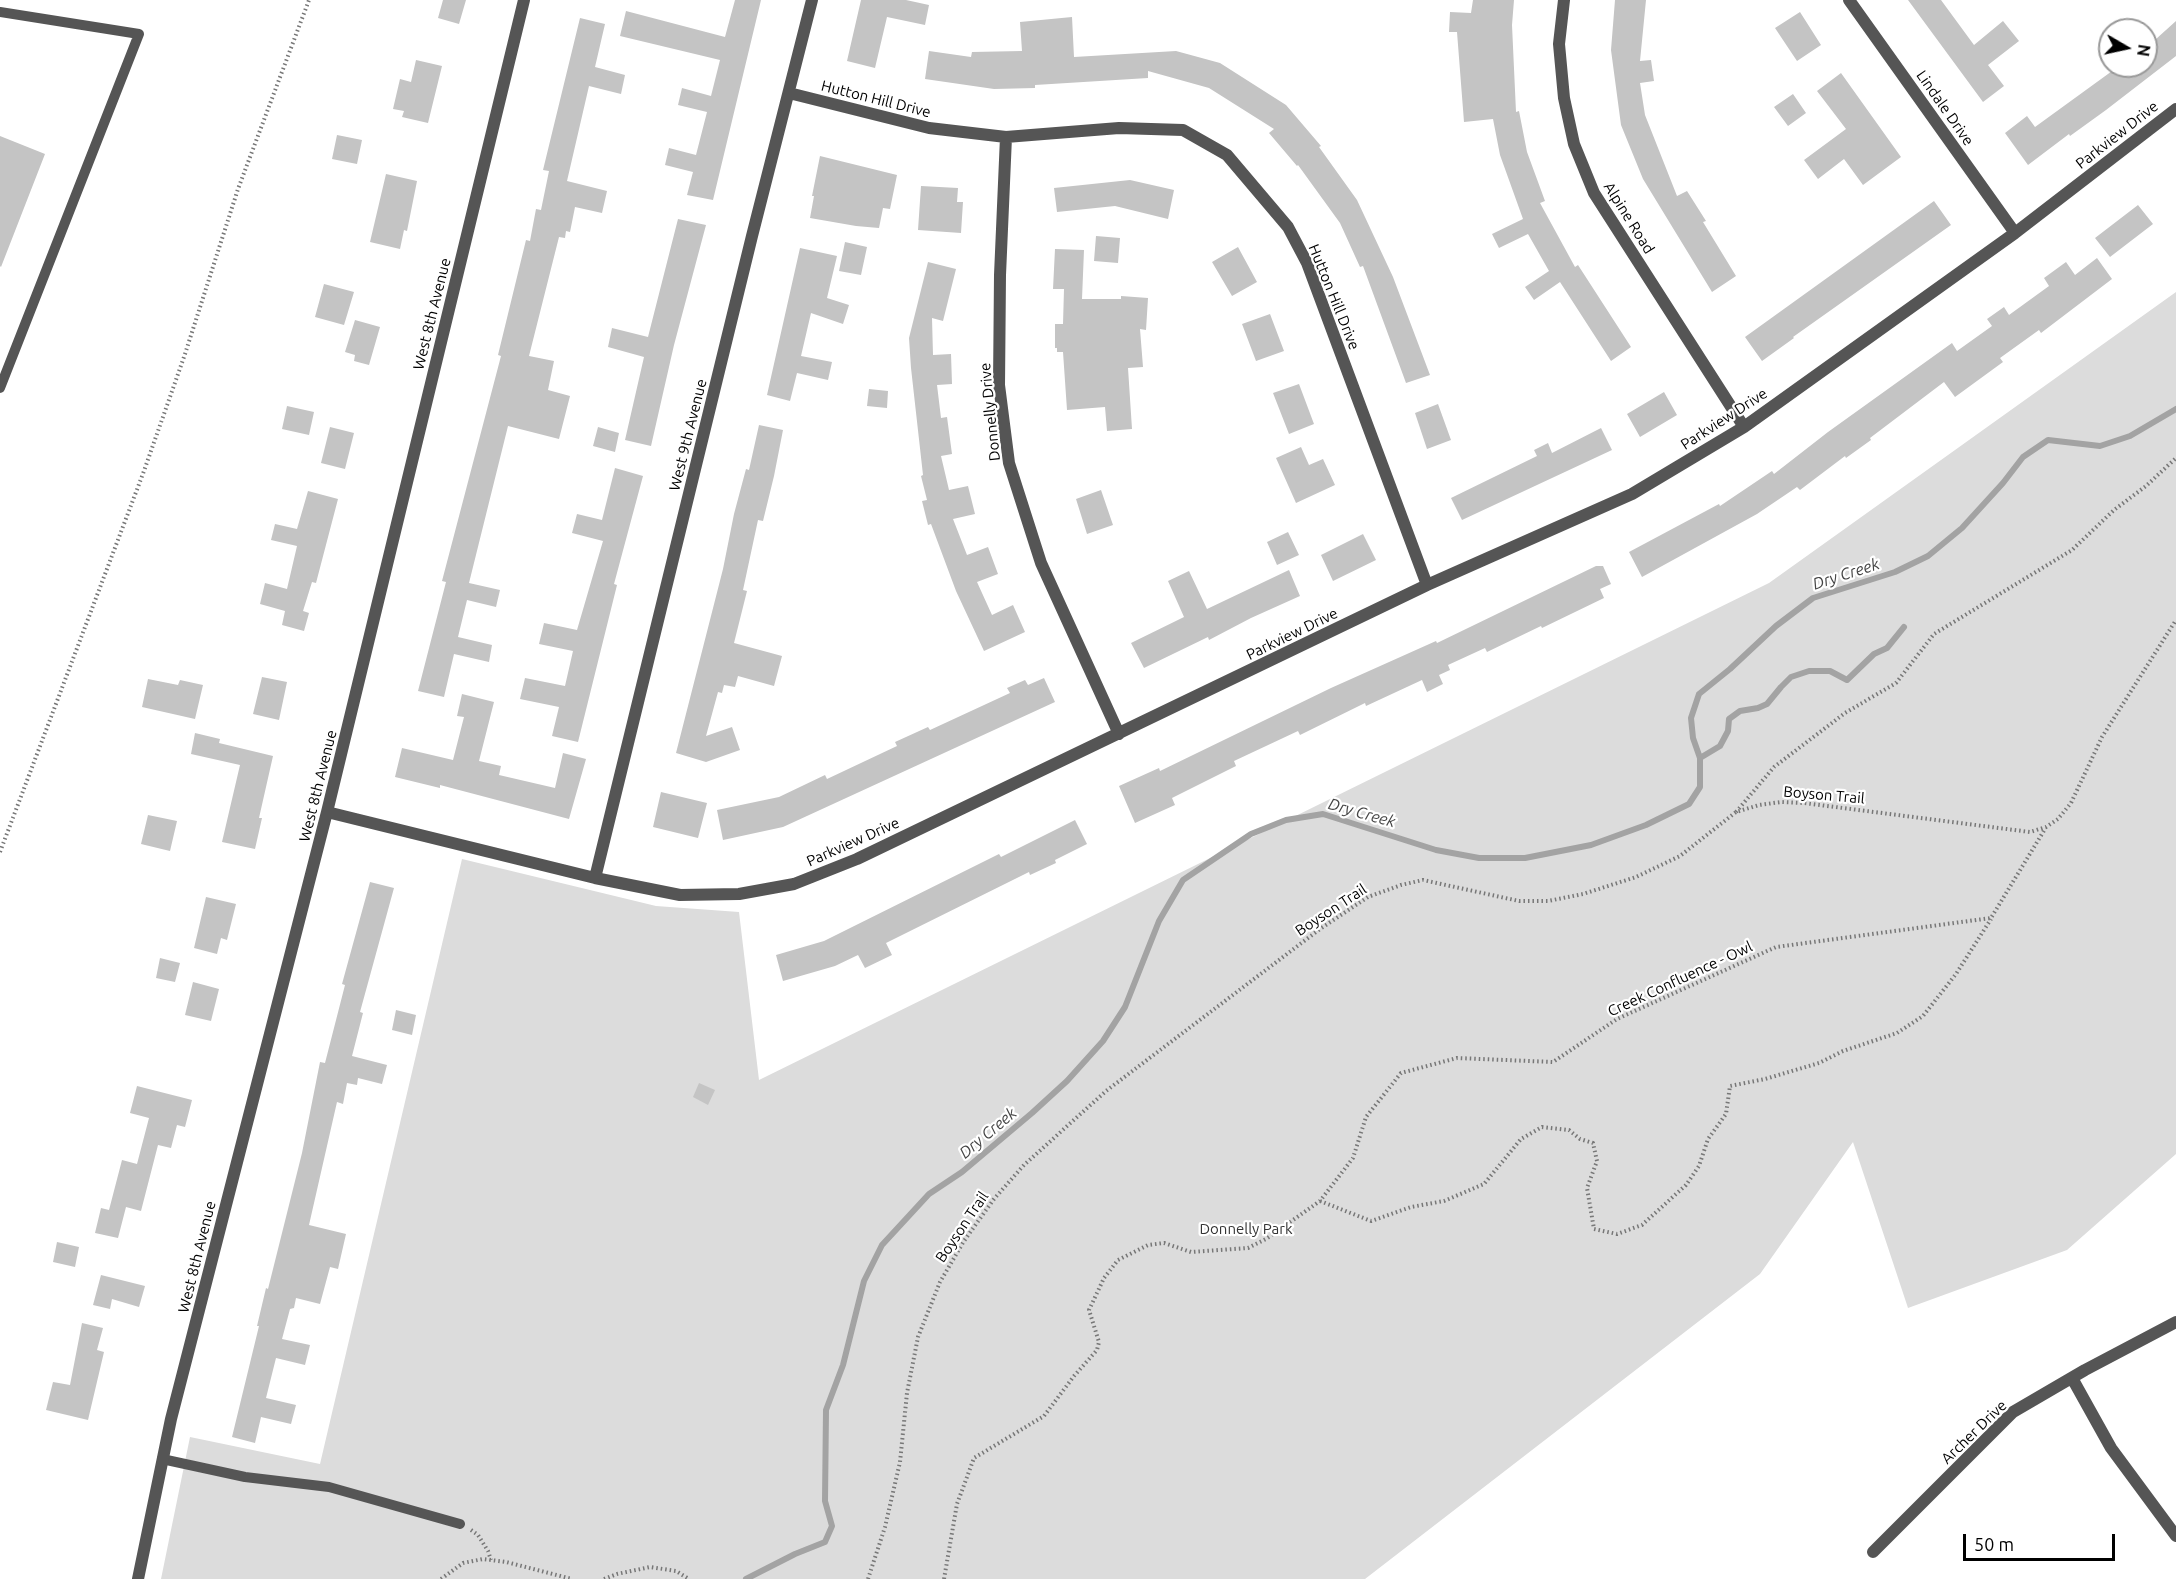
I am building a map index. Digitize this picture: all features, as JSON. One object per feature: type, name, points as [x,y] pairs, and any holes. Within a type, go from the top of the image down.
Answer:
[{"type":"street","name":"West 8th Avenue","points":[[138,1579],[171,1419],[327,812],[524,0]]},
{"type":"street","name":"West 9th Avenue","points":[[595,878],[812,0]]},
{"type":"street","name":"Alpine Road","points":[[1564,0],[1559,44],[1564,98],[1574,144],[1594,193],[1744,427]]},
{"type":"street","name":"Lindale Drive","points":[[1849,0],[2015,233]]},
{"type":"street","name":"Hutton Hill Drive","points":[[789,93],[928,128],[1006,137],[1119,128],[1183,130],[1227,156],[1288,227],[1307,262],[1427,585]]},
{"type":"street","name":"Parkview Drive","points":[[327,812],[595,878],[680,896],[739,894],[794,884],[857,859],[1427,585],[1632,494],[1744,427],[2015,233],[2176,109]]},
{"type":"street","name":"Donnelly Drive","points":[[1006,137],[1000,275],[999,385],[1009,462],[1041,563],[1119,734]]},
{"type":"street","name":"Archer Drive","points":[[1873,1552],[2013,1412],[2176,1322]]},
{"type":"street","points":[[2072,1378],[2111,1448],[2176,1536]]},
{"type":"lane","points":[[0,12],[139,34],[0,388]]},
{"type":"lane","points":[[162,1459],[245,1478],[329,1487],[460,1524]]},
{"type":"path","points":[[0,852],[144,471],[185,354],[238,189],[309,0]]},
{"type":"path","points":[[1736,812],[1774,767],[1845,713],[1896,682],[1934,634],[2072,550],[2114,510],[2146,486],[2176,458]]},
{"type":"path","points":[[1320,1201],[1371,1221],[1411,1207],[1444,1201],[1484,1184],[1521,1139],[1542,1127],[1569,1130],[1580,1139],[1593,1143],[1597,1161],[1587,1188],[1594,1228],[1617,1234],[1642,1225],[1686,1185],[1699,1166],[1708,1139],[1726,1114],[1730,1086],[1765,1079],[1819,1063],[1843,1051],[1897,1033],[1923,1016],[1956,974],[2046,827],[2058,819],[2072,803],[2102,737],[2176,620]]},
{"type":"path","name":"Boyson Trail","points":[[868,1579],[885,1527],[900,1462],[907,1393],[918,1337],[940,1282],[964,1241],[994,1199],[1024,1165],[1106,1091],[1320,929],[1368,897],[1423,880],[1519,901],[1548,901],[1583,894],[1636,878],[1680,856],[1736,812],[1781,801],[1804,802],[2030,832],[2046,827]]},
{"type":"path","name":"Creek Confluence - Owl","points":[[944,1579],[957,1504],[974,1458],[1044,1416],[1097,1350],[1099,1342],[1089,1310],[1104,1278],[1118,1260],[1148,1245],[1164,1243],[1191,1252],[1248,1248],[1266,1239],[1320,1201],[1353,1158],[1366,1117],[1401,1073],[1457,1058],[1552,1062],[1617,1019],[1776,947],[1991,918]]},
{"type":"path","points":[[460,1524],[478,1535],[491,1560]]},
{"type":"path","points":[[441,1579],[463,1563],[483,1559],[506,1562],[572,1579]]},
{"type":"path","points":[[604,1579],[650,1567],[676,1570],[689,1579]]},
{"type":"green space","name":"Donnelly Park","points":[[2176,292],[2176,1154],[2067,1250],[1908,1308],[1853,1142],[1760,1274],[1365,1579],[161,1579],[190,1437],[320,1464],[462,859],[656,906],[739,912],[759,1080],[1769,583]]},
{"type":"building","points":[[443,0],[466,0],[459,24],[438,18]]},
{"type":"building","points":[[735,0],[761,0],[713,200],[687,195],[693,172],[665,165],[669,148],[696,155],[707,112],[678,105],[682,88],[711,96],[720,60],[620,36],[626,11],[725,37]]},
{"type":"building","points":[[861,0],[906,0],[929,5],[925,25],[887,17],[875,68],[847,61]]},
{"type":"building","points":[[1473,0],[1514,0],[1512,25],[1516,112],[1519,111],[1527,152],[1545,201],[1540,203],[1575,267],[1578,265],[1631,347],[1611,361],[1560,282],[1534,300],[1525,287],[1549,271],[1528,234],[1499,248],[1492,234],[1523,219],[1500,155],[1493,119],[1464,122],[1457,32],[1449,32],[1450,12],[1471,13]]},
{"type":"building","points":[[1615,0],[1646,0],[1640,61],[1651,60],[1654,81],[1640,83],[1645,115],[1677,196],[1687,191],[1736,276],[1712,292],[1643,179],[1621,125],[1611,50]]},
{"type":"building","points":[[1908,0],[1941,0],[1974,45],[2003,21],[2019,41],[1988,65],[2004,86],[1983,102]]},
{"type":"building","points":[[1800,12],[1821,45],[1797,61],[1775,28]]},
{"type":"building","points":[[1072,17],[1074,57],[1176,51],[1220,63],[1286,105],[1321,146],[1319,147],[1357,200],[1393,277],[1430,375],[1406,383],[1363,266],[1360,267],[1340,223],[1298,165],[1269,133],[1274,129],[1209,88],[1148,71],[1148,78],[1035,85],[1035,88],[994,89],[925,79],[929,51],[971,57],[972,52],[1022,51],[1020,22]]},
{"type":"building","points":[[580,18],[605,24],[595,67],[625,75],[621,94],[589,86],[567,181],[607,191],[602,213],[575,207],[570,232],[566,231],[565,238],[559,237],[529,356],[554,361],[548,390],[570,396],[559,439],[508,426],[469,583],[500,590],[496,607],[467,600],[458,637],[492,645],[489,662],[454,654],[444,697],[418,691],[446,582],[442,581],[501,356],[498,355],[526,240],[530,241],[536,209],[541,210],[549,171],[543,170]]},
{"type":"building","points":[[2176,21],[2176,56],[2158,70],[2158,37]]},
{"type":"building","points":[[416,60],[442,66],[428,123],[402,117],[404,111],[393,109],[400,79],[411,82]]},
{"type":"building","points":[[1841,73],[1901,157],[1863,185],[1844,159],[1818,179],[1804,160],[1846,129],[1817,91]]},
{"type":"building","points":[[2102,78],[2147,78],[2028,165],[2005,133],[2027,116],[2035,127]]},
{"type":"building","points":[[1793,94],[1806,113],[1788,126],[1774,107]]},
{"type":"building","points":[[337,135],[362,140],[357,164],[332,159]]},
{"type":"building","points":[[0,136],[45,154],[1,267],[0,266]]},
{"type":"building","points":[[820,156],[897,175],[890,209],[883,208],[879,228],[810,218]]},
{"type":"building","points":[[386,174],[417,181],[407,231],[404,230],[400,249],[370,242]]},
{"type":"building","points":[[1130,180],[1174,190],[1168,219],[1115,206],[1057,212],[1054,188]]},
{"type":"building","points":[[921,186],[958,188],[957,202],[963,202],[961,233],[918,230]]},
{"type":"building","points":[[1934,201],[1951,225],[1762,361],[1745,337]]},
{"type":"building","points":[[2138,205],[2153,224],[2110,257],[2095,238]]},
{"type":"building","points":[[678,219],[706,225],[674,345],[651,446],[625,440],[644,357],[608,347],[612,328],[648,337]]},
{"type":"building","points":[[1096,236],[1120,238],[1118,263],[1094,261]]},
{"type":"building","points":[[845,242],[867,247],[861,275],[839,271]]},
{"type":"building","points":[[1238,247],[1257,282],[1232,296],[1212,262]]},
{"type":"building","points":[[800,248],[837,256],[827,298],[849,305],[843,324],[811,313],[801,356],[832,362],[828,380],[797,373],[790,401],[767,395]]},
{"type":"building","points":[[1055,249],[1084,250],[1082,299],[1121,299],[1121,296],[1148,298],[1146,330],[1140,329],[1143,367],[1128,368],[1132,429],[1107,431],[1105,407],[1067,410],[1063,352],[1057,352],[1055,348],[1055,324],[1063,324],[1064,289],[1053,289]]},
{"type":"building","points":[[2097,258],[2112,279],[2041,333],[2039,330],[2000,358],[2003,362],[1955,397],[1944,382],[1870,438],[1871,440],[1846,458],[1845,456],[1800,490],[1797,487],[1757,514],[1642,577],[1629,552],[1719,504],[1720,506],[1772,471],[1774,474],[1828,432],[1952,343],[1957,351],[1992,326],[1987,319],[2004,307],[2009,315],[2049,286],[2044,278],[2066,262],[2075,275]]},
{"type":"building","points":[[928,262],[956,269],[943,321],[932,318],[933,355],[951,354],[952,384],[937,385],[941,418],[947,417],[952,454],[941,456],[949,490],[968,486],[975,514],[953,519],[967,555],[988,547],[998,574],[977,582],[992,615],[1013,605],[1025,632],[984,651],[956,591],[931,524],[928,525],[922,501],[927,500],[921,476],[923,475],[909,338]]},
{"type":"building","points":[[324,284],[354,292],[344,325],[315,317]]},
{"type":"building","points":[[1270,314],[1284,351],[1256,361],[1242,324]]},
{"type":"building","points":[[355,320],[380,327],[369,365],[354,361],[355,355],[345,352]]},
{"type":"building","points":[[1299,384],[1314,424],[1289,434],[1273,393]]},
{"type":"building","points":[[869,389],[888,391],[887,408],[867,406]]},
{"type":"building","points":[[1664,392],[1677,415],[1640,437],[1627,414]]},
{"type":"building","points":[[1438,404],[1451,440],[1427,449],[1415,413]]},
{"type":"building","points":[[287,406],[314,412],[309,435],[282,429]]},
{"type":"building","points":[[759,425],[783,430],[763,521],[758,520],[743,590],[747,591],[734,643],[782,656],[774,686],[738,676],[735,687],[724,685],[722,693],[718,692],[706,736],[732,727],[740,750],[706,762],[676,753],[723,569],[734,514],[746,469],[749,470]]},
{"type":"building","points":[[330,427],[354,433],[345,469],[321,463]]},
{"type":"building","points":[[598,427],[619,433],[615,452],[593,446]]},
{"type":"building","points":[[1601,428],[1612,450],[1462,520],[1451,498],[1537,456],[1534,450],[1548,443],[1552,453]]},
{"type":"building","points":[[1301,447],[1309,465],[1323,459],[1335,485],[1296,503],[1276,458]]},
{"type":"building","points":[[615,468],[643,476],[614,584],[617,585],[578,742],[552,736],[559,707],[520,699],[525,678],[565,686],[573,651],[539,644],[544,623],[577,630],[603,541],[572,533],[577,514],[602,520]]},
{"type":"building","points":[[1101,490],[1113,525],[1087,534],[1076,499]]},
{"type":"building","points":[[308,491],[338,499],[316,583],[312,582],[303,611],[309,613],[304,631],[282,625],[285,611],[260,604],[265,583],[287,589],[297,546],[271,540],[275,524],[297,529]]},
{"type":"building","points":[[1288,532],[1299,555],[1277,565],[1267,542]]},
{"type":"building","points":[[1363,534],[1376,560],[1333,581],[1321,555]]},
{"type":"building","points":[[1596,566],[1603,566],[1611,584],[1600,589],[1604,598],[1487,652],[1485,648],[1448,665],[1450,670],[1439,675],[1443,684],[1427,692],[1422,680],[1366,706],[1365,703],[1300,735],[1298,731],[1234,761],[1236,766],[1172,798],[1175,805],[1135,823],[1119,786],[1159,768],[1160,771],[1331,688],[1436,641],[1437,643]]},
{"type":"building","points":[[1289,570],[1300,596],[1209,640],[1208,637],[1144,668],[1131,643],[1184,617],[1168,581],[1189,571],[1207,609]]},
{"type":"building","points":[[262,677],[287,682],[279,720],[253,714]]},
{"type":"building","points":[[1044,678],[1055,702],[783,827],[723,840],[717,810],[779,797],[825,775],[827,779],[897,746],[895,742],[928,727],[930,730],[1010,693],[1007,688],[1025,680],[1028,685]]},
{"type":"building","points":[[148,679],[178,685],[180,680],[203,685],[195,719],[142,707]]},
{"type":"building","points":[[462,694],[494,702],[479,761],[501,766],[499,775],[555,788],[563,753],[586,759],[569,819],[440,785],[440,788],[395,777],[402,748],[453,760],[464,717],[457,716]]},
{"type":"building","points":[[195,733],[220,739],[219,743],[273,756],[259,818],[262,818],[255,849],[222,842],[240,765],[191,754]]},
{"type":"building","points":[[661,792],[707,803],[698,838],[653,827]]},
{"type":"building","points":[[148,815],[177,821],[170,851],[141,844]]},
{"type":"building","points":[[1075,820],[1087,844],[1055,860],[1056,863],[1030,875],[1029,872],[886,943],[892,955],[865,968],[858,955],[835,966],[783,981],[776,955],[824,941],[999,854],[1001,857]]},
{"type":"building","points":[[370,882],[394,888],[360,1012],[363,1013],[352,1056],[387,1065],[382,1084],[358,1078],[357,1085],[347,1083],[343,1104],[337,1102],[309,1225],[346,1234],[338,1269],[330,1267],[320,1304],[296,1298],[294,1308],[290,1309],[282,1339],[310,1345],[305,1365],[276,1358],[266,1398],[296,1405],[291,1424],[261,1417],[255,1443],[232,1437],[266,1288],[268,1289],[302,1153],[320,1062],[325,1063],[345,985],[342,984]]},
{"type":"building","points":[[206,897],[236,904],[227,940],[221,938],[217,954],[194,948]]},
{"type":"building","points":[[160,958],[180,963],[175,982],[156,978]]},
{"type":"building","points":[[193,982],[219,989],[211,1021],[185,1015]]},
{"type":"building","points":[[396,1010],[416,1015],[412,1035],[392,1030]]},
{"type":"building","points":[[699,1083],[715,1090],[708,1105],[693,1097]]},
{"type":"building","points":[[137,1086],[192,1100],[185,1127],[177,1125],[171,1148],[158,1145],[141,1211],[126,1207],[118,1238],[95,1233],[101,1208],[109,1210],[122,1160],[137,1164],[149,1118],[130,1113]]},
{"type":"building","points":[[57,1242],[79,1247],[75,1267],[53,1262]]},
{"type":"building","points":[[101,1275],[145,1286],[139,1307],[112,1299],[110,1309],[93,1305]]},
{"type":"building","points":[[82,1323],[103,1328],[97,1350],[104,1352],[88,1420],[46,1410],[53,1382],[70,1385]]},
{"type":"waterway","name":"Dry Creek","points":[[746,1579],[795,1554],[825,1542],[832,1526],[825,1501],[826,1410],[843,1365],[864,1281],[882,1245],[929,1194],[962,1172],[1032,1113],[1067,1081],[1103,1041],[1125,1007],[1159,921],[1183,880],[1251,834],[1286,820],[1323,814],[1436,850],[1479,858],[1525,858],[1591,845],[1646,825],[1689,804],[1700,787],[1700,758],[1693,738],[1691,718],[1699,694],[1776,626],[1813,598],[1895,572],[1928,556],[1962,528],[2023,457],[2048,440],[2100,446],[2130,436],[2176,409]]},
{"type":"waterway","points":[[1700,758],[1720,746],[1728,731],[1729,719],[1740,711],[1767,704],[1791,677],[1809,671],[1830,671],[1847,680],[1874,654],[1887,648],[1904,627]]}]
